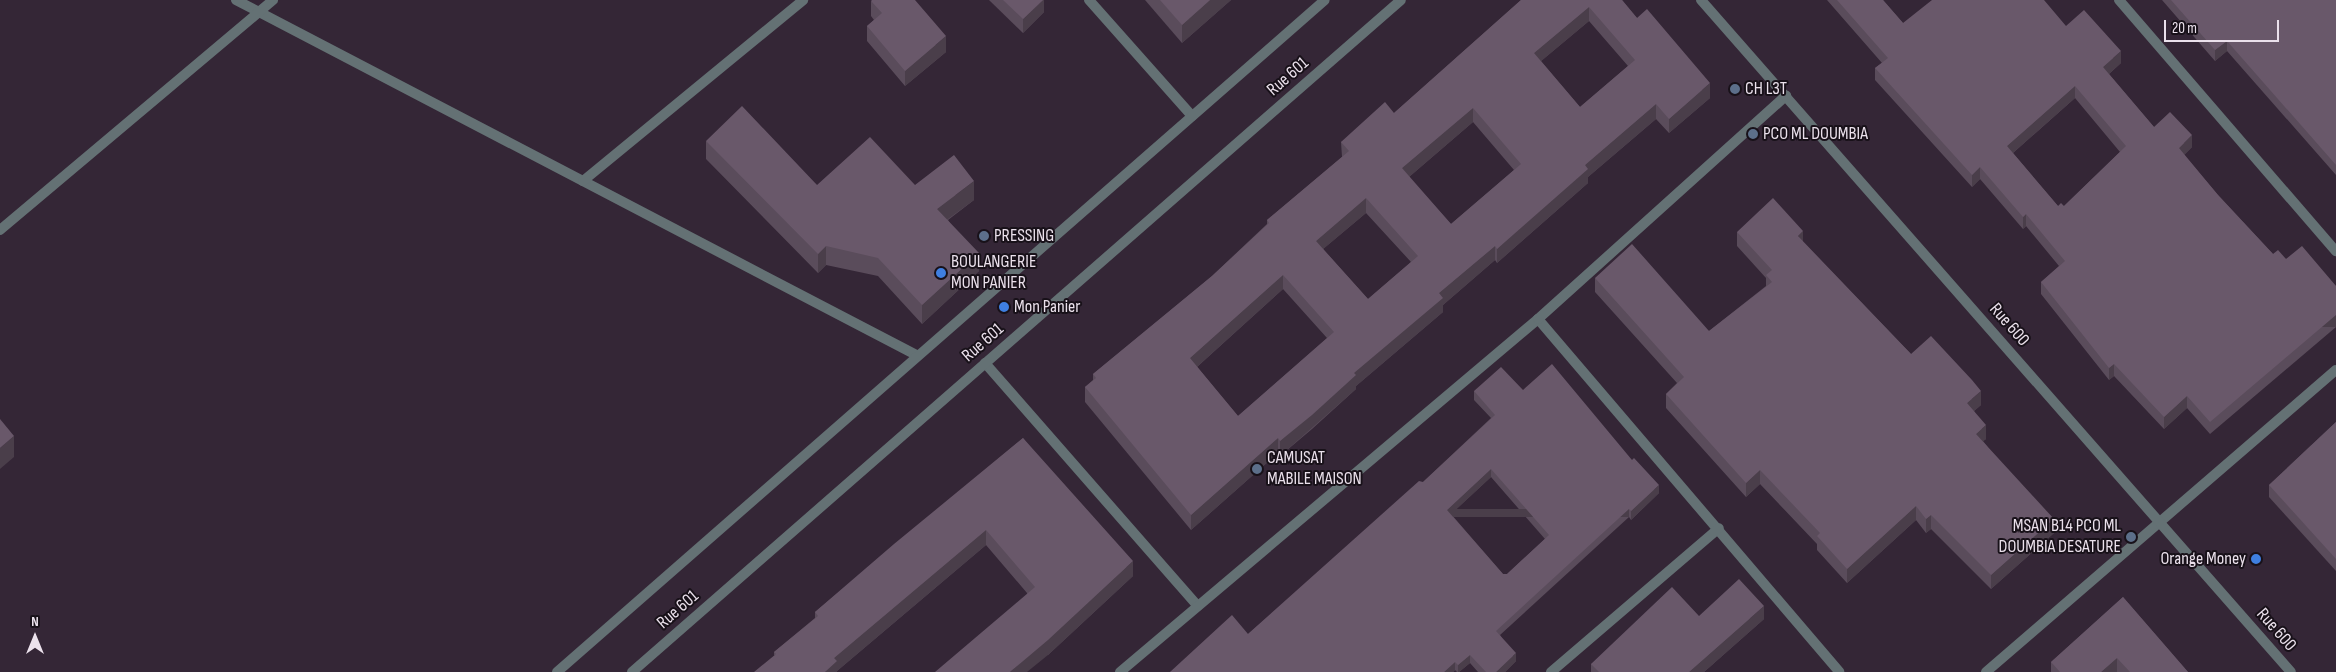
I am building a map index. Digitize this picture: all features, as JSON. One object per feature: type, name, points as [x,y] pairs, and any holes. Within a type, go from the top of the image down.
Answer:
[{"type":"street","points":[[236,0],[918,356]]},
{"type":"street","points":[[0,230],[273,0]]},
{"type":"street","points":[[583,181],[803,0]]},
{"type":"street","points":[[1090,0],[1192,116]]},
{"type":"street","name":"Rue 601","points":[[557,672],[1325,0]]},
{"type":"street","name":"Rue 601","points":[[632,672],[1401,0]]},
{"type":"street","name":"Rue 600","points":[[1701,0],[2291,672]]},
{"type":"street","points":[[2119,0],[2336,251]]},
{"type":"street","points":[[1120,672],[1538,319],[1786,96]]},
{"type":"street","points":[[1538,319],[1719,528],[1839,672]]},
{"type":"street","points":[[985,363],[1198,606]]},
{"type":"street","points":[[1986,672],[2336,370]]},
{"type":"street","points":[[1551,672],[1719,528]]},
{"type":"building","points":[[872,0],[915,0],[946,36],[905,71],[867,26],[882,13]]},
{"type":"building","points":[[1003,0],[1043,0],[1023,19]]},
{"type":"building","points":[[1160,0],[1210,0],[1182,25]]},
{"type":"building","points":[[1521,0],[1622,0],[1637,18],[1647,9],[1710,83],[1669,119],[1656,104],[1585,165],[1588,169],[1497,249],[1495,246],[1439,293],[1443,298],[1354,373],[1356,375],[1312,415],[1280,441],[1278,438],[1191,515],[1085,387],[1096,378],[1093,374],[1212,276],[1269,223],[1267,220],[1349,151],[1341,142],[1385,102],[1394,113]],"holes":[[[1589,7],[1635,60],[1580,107],[1534,53]],[[1473,108],[1521,164],[1451,224],[1402,168]],[[1366,198],[1418,256],[1368,299],[1316,241]],[[1283,275],[1334,332],[1238,416],[1190,358]]]},
{"type":"building","points":[[1837,0],[1883,0],[1903,23],[1932,0],[2044,0],[2066,26],[2084,10],[2121,51],[2103,67],[2154,127],[2170,112],[2192,135],[2179,148],[2218,195],[2273,254],[2278,250],[2286,259],[2302,246],[2336,286],[2336,315],[2210,422],[2187,396],[2164,417],[2114,364],[2109,368],[2041,282],[2065,261],[2026,214],[2023,217],[1980,167],[1972,175],[1875,68],[1888,58]],"holes":[[[2075,86],[2126,146],[2064,206],[2061,203],[2058,206],[2007,146]]]},
{"type":"building","points":[[2171,0],[2336,0],[2336,165],[2227,41],[2215,50]]},
{"type":"building","points":[[742,106],[817,185],[870,137],[915,185],[954,155],[974,181],[937,209],[979,253],[922,305],[878,258],[826,246],[818,254],[706,141]]},
{"type":"building","points":[[1773,198],[1803,231],[1798,236],[1911,354],[1931,336],[1981,391],[1967,403],[1986,425],[1976,434],[2054,519],[1991,575],[1931,515],[1926,519],[1916,506],[1847,569],[1817,536],[1820,533],[1760,470],[1746,483],[1666,394],[1684,377],[1595,278],[1632,244],[1709,331],[1772,282],[1766,275],[1772,270],[1737,232]]},
{"type":"building","points":[[1552,364],[1632,460],[1634,458],[1659,485],[1631,511],[1629,509],[1496,631],[1516,653],[1496,672],[1486,672],[1470,655],[1458,665],[1455,662],[1444,672],[1170,672],[1232,615],[1248,634],[1419,481],[1423,482],[1495,415],[1474,391],[1501,367],[1523,390]],"holes":[[[1491,469],[1549,535],[1507,574],[1503,574],[1447,510]]]},
{"type":"building","points":[[0,419],[14,436],[0,448]]},
{"type":"building","points":[[2336,422],[2336,559],[2269,485]]},
{"type":"building","points":[[1023,438],[1133,561],[1048,640],[1010,672],[935,672],[1035,587],[986,530],[834,658],[837,661],[825,672],[754,672],[776,654],[774,652],[818,616],[815,612]]},
{"type":"building","points":[[1739,579],[1764,606],[1689,672],[1599,672],[1591,664],[1672,587],[1699,616]]},
{"type":"building","points":[[2123,597],[2188,672],[2130,672],[2117,658],[2101,672],[2060,672],[2051,662]]},
{"type":"place","name":"CH L3T","points":[[1735,89]]},
{"type":"place","name":"PCO ML DOUMBIA","points":[[1753,134]]},
{"type":"place","name":"PRESSING","points":[[984,236]]},
{"type":"place","name":"BOULANGERIE MON PANIER","points":[[941,273]]},
{"type":"place","name":"Mon Panier","points":[[1004,307]]},
{"type":"place","name":"CAMUSAT MABILE MAISON","points":[[1257,469]]},
{"type":"place","name":"MSAN B14 PCO ML DOUMBIA DESATURE","points":[[2131,537]]},
{"type":"place","name":"Orange Money","points":[[2256,559]]}]
